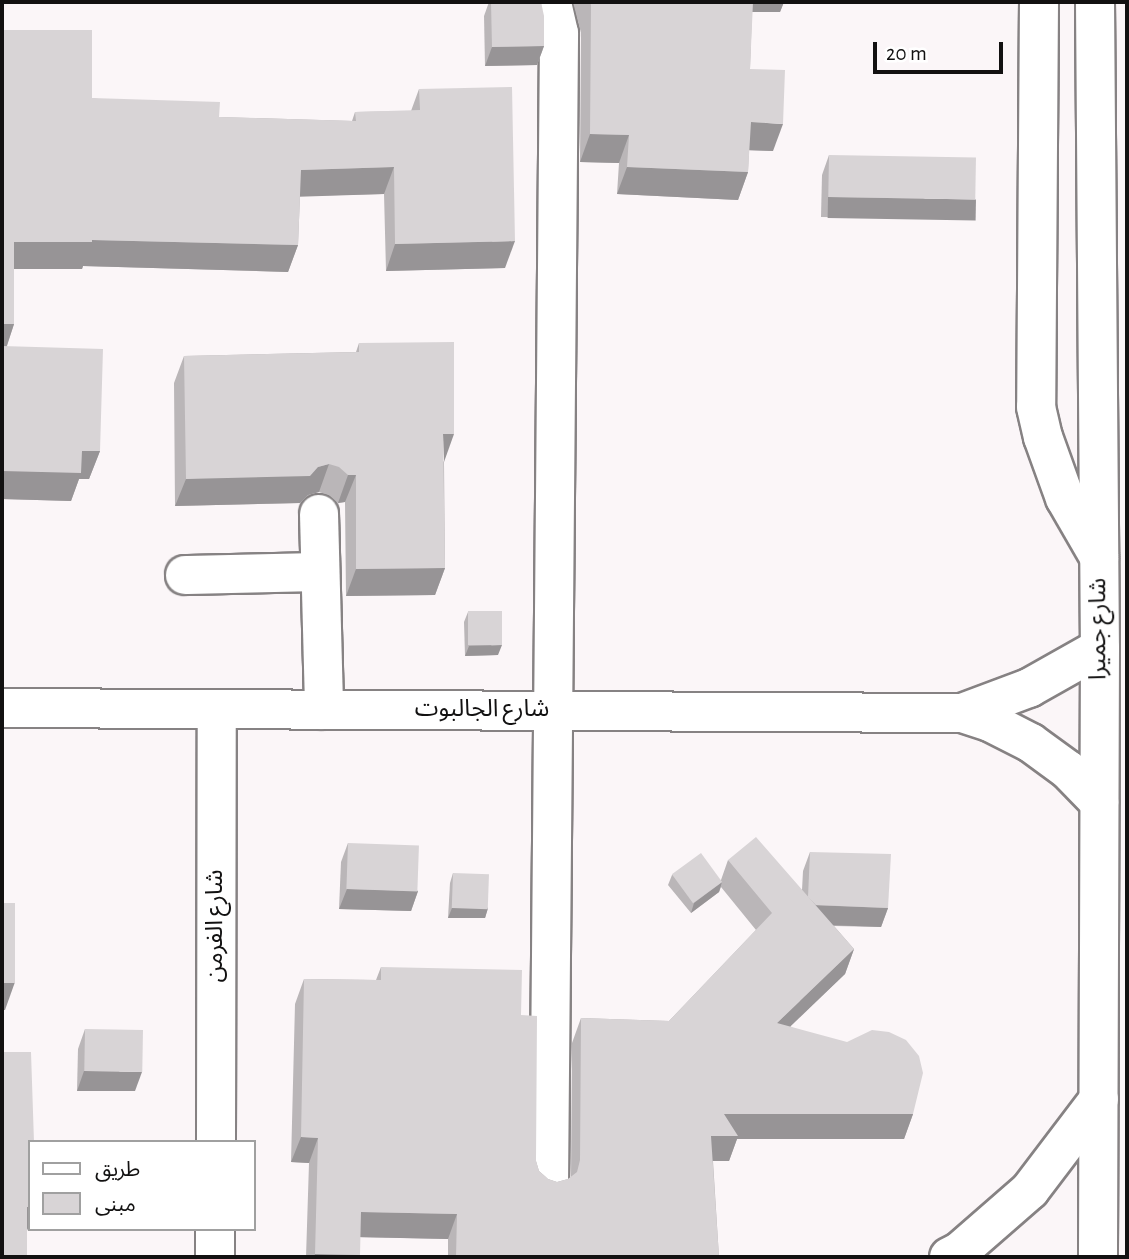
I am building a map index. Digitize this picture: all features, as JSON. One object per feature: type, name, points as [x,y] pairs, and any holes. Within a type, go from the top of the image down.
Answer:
[{"type":"street","points":[[549,1185],[559,33],[552,2]]},
{"type":"street","points":[[1039,2],[1036,407],[1043,437],[1065,498],[1099,557]]},
{"type":"street","name":"شارع جميرا","points":[[1096,2],[1100,648],[1098,1257]]},
{"type":"street","points":[[318,514],[324,710]]},
{"type":"street","points":[[185,575],[320,572]]},
{"type":"street","name":"شارع الجالبوت","points":[[962,713],[1029,688],[1100,648]]},
{"type":"street","name":"شارع الجالبوت","points":[[2,708],[962,713],[990,722],[1031,743],[1068,770],[1100,802]]},
{"type":"street","name":"شارع الفرمن","points":[[216,1140],[217,710]]},
{"type":"street","points":[[949,1257],[959,1252],[1030,1190],[1099,1099]]},
{"type":"street","points":[[215,1231],[215,1257]]},
{"type":"building","points":[[491,2],[541,2],[544,46],[492,47]]},
{"type":"building","points":[[590,2],[753,2],[750,69],[785,70],[783,124],[751,122],[748,172],[627,167],[629,135],[590,134]]},
{"type":"building","points":[[2,30],[92,30],[92,98],[220,102],[219,117],[356,121],[355,112],[420,110],[419,89],[512,87],[515,241],[395,244],[394,167],[301,170],[298,245],[92,240],[14,242],[14,324],[2,324]]},
{"type":"building","points":[[829,155],[976,158],[975,200],[828,197]]},
{"type":"building","points":[[454,342],[454,434],[443,434],[445,568],[356,569],[356,475],[348,475],[339,467],[329,464],[318,467],[310,476],[186,479],[184,356],[359,352],[359,343]]},
{"type":"building","points":[[2,346],[103,349],[100,451],[82,451],[81,473],[2,471]]},
{"type":"building","points":[[468,611],[502,611],[502,645],[468,645]]},
{"type":"building","points":[[756,837],[854,949],[777,1023],[847,1042],[872,1030],[889,1032],[906,1040],[919,1056],[923,1073],[913,1114],[724,1114],[738,1136],[711,1136],[719,1257],[456,1257],[457,1214],[361,1212],[360,1255],[315,1254],[318,1138],[301,1137],[304,979],[381,980],[381,967],[522,970],[521,1015],[537,1016],[536,1161],[539,1171],[548,1179],[557,1182],[568,1179],[577,1172],[580,1160],[581,1018],[669,1021],[772,913],[728,860]]},
{"type":"building","points":[[348,843],[419,845],[417,891],[346,889]]},
{"type":"building","points":[[810,852],[891,854],[888,908],[816,905],[808,897]]},
{"type":"building","points":[[701,853],[722,882],[693,903],[672,874]]},
{"type":"building","points":[[453,873],[489,874],[488,909],[452,908]]},
{"type":"building","points":[[2,903],[15,903],[15,983],[2,983]]},
{"type":"building","points":[[85,1029],[143,1030],[142,1072],[84,1071]]},
{"type":"building","points":[[2,1052],[31,1052],[34,1140],[28,1140],[27,1257],[2,1257]]}]
